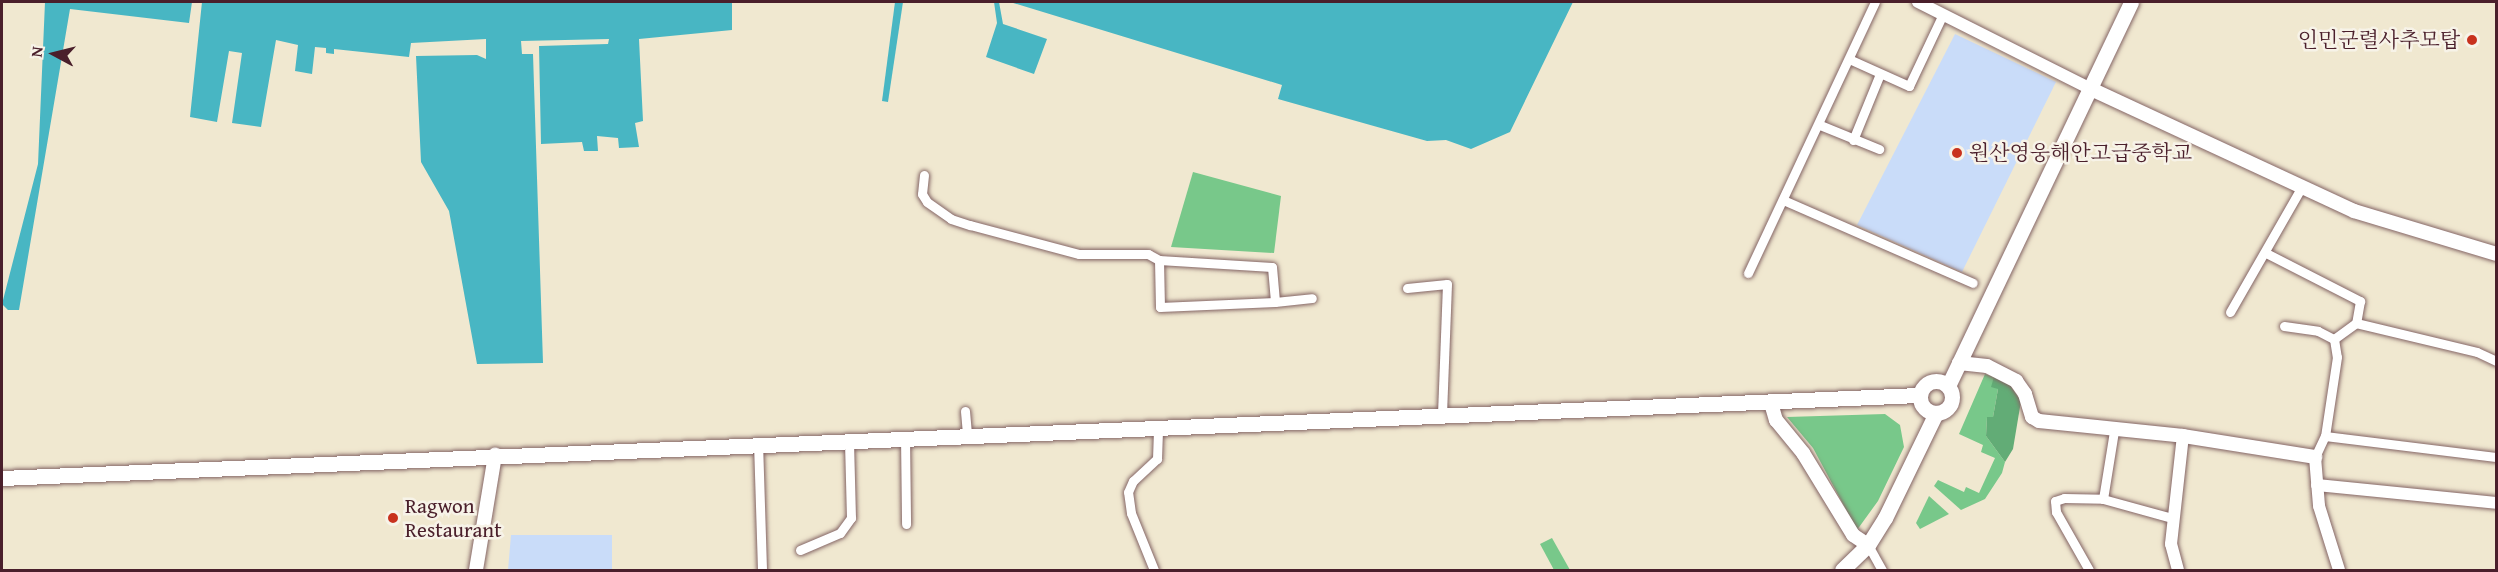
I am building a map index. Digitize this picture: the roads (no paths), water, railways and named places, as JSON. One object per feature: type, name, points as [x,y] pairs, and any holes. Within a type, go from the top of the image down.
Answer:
[{"type":"main road","points":[[1842,570],[1868,545],[1936,414],[1951,403],[1948,386],[2131,2]]},
{"type":"main road","points":[[2089,88],[2354,211],[2496,254]]},
{"type":"main road","points":[[1959,363],[1987,366],[2016,381],[2025,394],[2032,417],[2039,421],[2114,431],[2183,436],[2315,457]]},
{"type":"main road","points":[[2,478],[758,442],[1771,403],[1920,395],[1931,382],[1948,386]]},
{"type":"main road","points":[[1920,395],[1924,408],[1936,414]]},
{"type":"main road","points":[[1771,403],[1776,420],[1803,453],[1853,535],[1868,545]]},
{"type":"main road","points":[[476,570],[495,455]]},
{"type":"street","points":[[1748,273],[1820,125],[1875,2]]},
{"type":"street","points":[[1918,2],[2089,88]]},
{"type":"street","points":[[1849,59],[1909,86],[1943,14]]},
{"type":"street","points":[[1853,140],[1880,74]]},
{"type":"street","points":[[1820,125],[1879,149]]},
{"type":"street","points":[[924,176],[922,194],[951,219],[1053,250],[1148,254],[1159,260],[1272,267],[1275,302]]},
{"type":"street","points":[[2230,312],[2266,253],[2301,188]]},
{"type":"street","points":[[1783,200],[1973,283]]},
{"type":"street","points":[[2266,253],[2360,301],[2356,324],[2334,339]]},
{"type":"street","points":[[1159,260],[1161,307],[1275,302],[1311,298]]},
{"type":"street","points":[[1407,288],[1447,284],[1442,416]]},
{"type":"street","points":[[2356,324],[2477,352],[2496,360]]},
{"type":"street","points":[[2284,326],[2318,332],[2334,339]]},
{"type":"street","points":[[2334,339],[2337,357],[2325,436],[2315,457],[2319,506],[2339,570]]},
{"type":"street","points":[[965,411],[967,434]]},
{"type":"street","points":[[1154,570],[1131,513],[1128,492],[1133,481],[1157,459],[1158,426]]},
{"type":"street","points":[[2103,499],[2114,431]]},
{"type":"street","points":[[905,436],[906,524]]},
{"type":"street","points":[[2178,570],[2171,544],[2172,518],[2183,436]]},
{"type":"street","points":[[2325,436],[2496,457]]},
{"type":"street","points":[[800,549],[840,532],[851,518],[849,439]]},
{"type":"street","points":[[758,442],[762,570]]},
{"type":"street","points":[[2317,485],[2496,503]]},
{"type":"street","points":[[2089,570],[2056,512],[2055,501],[2103,499],[2172,518]]},
{"type":"street","points":[[1868,545],[1882,570]]},
{"type":"water","points":[[45,2],[192,2],[189,23],[70,9],[19,310],[8,310],[2,304],[38,164]]},
{"type":"water","points":[[202,2],[732,2],[732,30],[639,39],[643,121],[635,123],[639,147],[619,148],[618,138],[597,136],[598,151],[584,151],[582,142],[541,144],[539,46],[608,44],[609,39],[521,41],[522,54],[533,54],[543,363],[477,364],[449,211],[421,162],[416,56],[477,55],[486,59],[486,39],[411,43],[409,57],[334,49],[334,54],[326,53],[326,48],[315,47],[312,74],[295,71],[298,45],[276,40],[261,127],[232,123],[242,53],[229,51],[217,122],[190,117]]},
{"type":"water","points":[[895,2],[903,2],[888,102],[882,101]]},
{"type":"water","points":[[994,2],[999,2],[1003,24],[1047,39],[1034,74],[986,57],[997,23]]},
{"type":"water","points":[[1010,2],[1573,2],[1510,132],[1471,149],[1446,140],[1427,141],[1278,99],[1282,85]]},
{"type":"place","name":"인민군렬사추모탑","points":[[2472,40]]},
{"type":"place","name":"원산영웅해안고급중학교","points":[[1957,153]]},
{"type":"place","name":"Ragwon Restaurant","points":[[393,518]]}]
